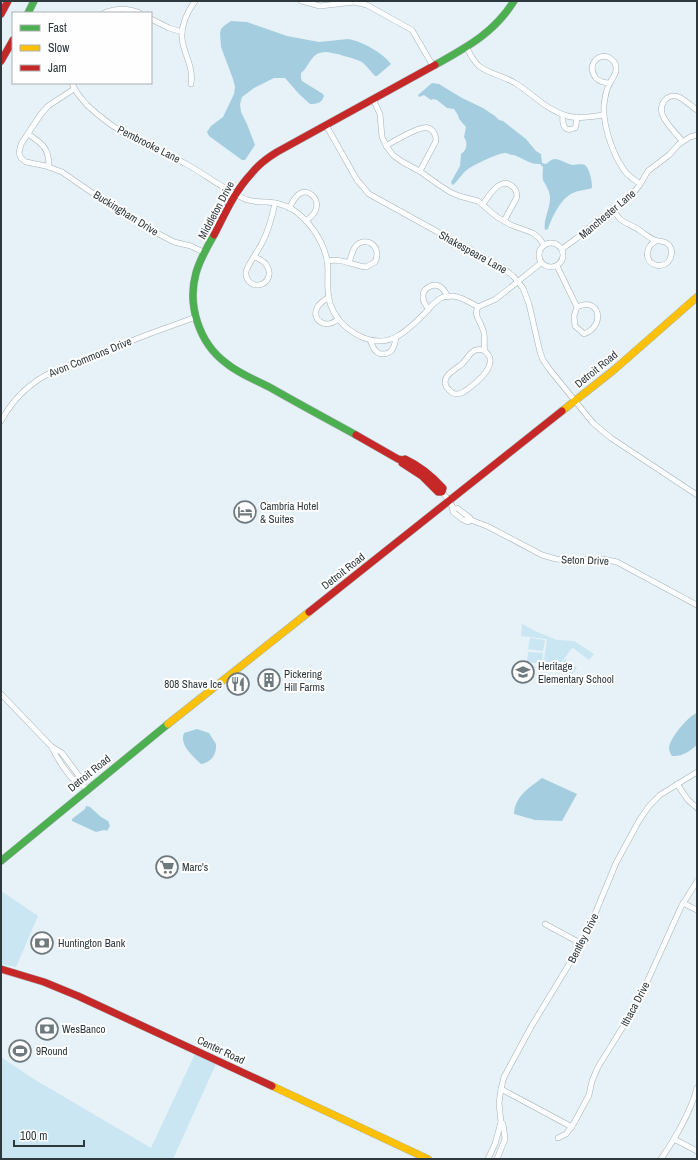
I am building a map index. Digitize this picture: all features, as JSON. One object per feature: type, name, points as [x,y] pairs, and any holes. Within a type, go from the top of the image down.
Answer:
[{"type":"main road","points":[[1,14],[8,1]]},
{"type":"main road","points":[[28,12],[34,1]]},
{"type":"main road","name":"Middleton Drive","points":[[442,492],[438,492],[422,476],[402,463],[402,460],[230,366],[219,357],[201,331],[196,317],[194,286],[198,268],[236,194],[247,177],[264,161],[277,152],[467,48],[486,35],[501,21],[514,1]]},
{"type":"main road","points":[[1,61],[12,42]]},
{"type":"main road","name":"Detroit Road","points":[[1,860],[85,786],[159,731],[615,369],[697,297]]},
{"type":"main road","name":"Center Road","points":[[1,969],[44,982],[78,996],[428,1159]]},
{"type":"street","points":[[191,84],[192,69],[184,48],[182,32],[187,15],[195,1]]},
{"type":"street","points":[[301,1],[320,6],[354,2],[367,5],[412,30],[433,66]]},
{"type":"street","points":[[107,12],[123,9],[138,12]]},
{"type":"street","points":[[152,20],[169,28],[182,32]]},
{"type":"street","points":[[467,48],[479,66],[516,83],[546,106],[563,115],[576,117],[594,117],[603,115]]},
{"type":"street","points":[[610,83],[600,81],[596,78],[592,65],[595,60],[602,57],[608,58],[612,60],[615,65],[616,71],[605,97],[603,115],[612,144],[621,164],[627,174],[640,184]]},
{"type":"street","name":"Pembrooke Lane","points":[[72,84],[77,94],[104,120],[134,139],[181,161],[212,181],[246,200],[253,202],[275,203],[289,208]]},
{"type":"street","name":"Buckingham Drive","points":[[74,90],[44,110],[20,149],[19,153],[21,158],[26,162],[49,167],[65,174],[134,221],[174,242],[191,246],[205,253]]},
{"type":"street","points":[[682,141],[663,116],[661,107],[662,104],[667,98],[675,96],[679,97],[697,110]]},
{"type":"street","points":[[373,99],[379,110],[381,135],[389,151],[397,158],[420,171],[450,192],[478,201],[504,221],[516,228],[533,233],[544,245]]},
{"type":"street","points":[[563,115],[562,123],[564,127],[571,130],[575,128],[576,117]]},
{"type":"street","name":"Shakespeare Lane","points":[[326,125],[357,180],[369,194],[508,271],[523,288],[527,298],[543,360],[593,423],[604,433],[697,495]]},
{"type":"street","points":[[386,146],[419,129],[430,129],[435,135],[436,141],[420,171]]},
{"type":"street","points":[[28,134],[45,148],[49,156],[49,167]]},
{"type":"street","name":"Manchester Lane","points":[[562,250],[634,192],[648,172],[669,155],[682,141],[697,135]]},
{"type":"street","points":[[483,204],[498,186],[504,183],[510,184],[516,190],[517,197],[504,221]]},
{"type":"street","points":[[306,222],[316,209],[316,198],[306,192],[299,194],[289,208],[306,222],[317,234],[325,252],[327,261],[328,297],[331,306],[338,319],[358,335],[370,340],[383,341],[396,337],[406,331],[442,298],[458,297],[478,307]]},
{"type":"street","points":[[255,257],[266,264],[270,272],[266,281],[253,285],[248,281],[245,272],[255,257],[266,235],[275,203]]},
{"type":"street","points":[[613,208],[620,219],[656,241],[659,240],[669,244],[672,254],[669,261],[663,264],[656,265],[648,258],[648,248],[653,242],[656,241]]},
{"type":"street","points":[[327,261],[337,260],[349,262],[362,267],[370,266],[377,259],[378,252],[375,246],[362,242],[355,247],[349,262]]},
{"type":"street","points":[[552,243],[558,245],[562,250],[563,256],[557,266],[550,268],[544,266],[538,258],[539,252],[544,245],[552,243]]},
{"type":"street","points":[[485,351],[480,349],[474,350],[447,376],[446,386],[452,393],[460,394],[476,383],[490,366],[489,355],[485,351],[484,331],[476,312],[478,307],[496,299],[541,263]]},
{"type":"street","points":[[557,266],[577,307],[574,316],[575,326],[586,334],[595,325],[598,315],[595,309],[588,305],[581,305],[577,307]]},
{"type":"street","points":[[429,309],[425,305],[423,295],[428,288],[438,286],[442,288],[448,297]]},
{"type":"street","points":[[328,297],[316,309],[318,319],[322,323],[328,325],[338,319]]},
{"type":"street","name":"Avon Commons Drive","points":[[1,421],[24,390],[44,376],[196,317]]},
{"type":"street","points":[[370,340],[375,350],[384,354],[390,352],[394,348],[396,337]]},
{"type":"street","name":"Middleton Drive","points":[[442,492],[449,501]]},
{"type":"street","name":"Seton Drive","points":[[449,501],[453,508],[453,512],[462,519],[468,522],[471,520],[489,527],[542,555],[556,559],[603,559],[621,563],[697,605]]},
{"type":"street","points":[[1,694],[51,746],[62,753],[85,786]]},
{"type":"street","name":"Bentley Drive","points":[[498,1159],[505,1139],[499,1103],[506,1072],[531,1027],[582,944],[616,863],[640,819],[656,800],[677,784],[697,772]]},
{"type":"street","points":[[677,784],[688,800],[697,808]]},
{"type":"street","name":"Ithaca Drive","points":[[558,1138],[566,1134],[572,1127],[589,1094],[592,1081],[598,1067],[637,1004],[683,903],[697,881]]},
{"type":"street","points":[[683,903],[697,910]]},
{"type":"street","points":[[545,924],[582,944]]},
{"type":"street","points":[[661,1159],[687,1116],[697,1088]]},
{"type":"street","points":[[501,1089],[572,1127]]},
{"type":"street","name":"Bentley Drive","points":[[488,1159],[495,1144],[501,1122]]},
{"type":"street","points":[[674,1139],[697,1151]]},
{"type":"shaded area","points":[[231,21],[247,22],[287,36],[319,42],[348,39],[354,40],[378,52],[391,64],[375,76],[362,62],[329,52],[317,54],[312,58],[301,73],[302,81],[324,96],[321,102],[315,104],[310,104],[285,78],[274,78],[254,88],[242,97],[240,104],[241,112],[255,145],[245,160],[242,160],[209,136],[207,132],[211,126],[223,117],[234,94],[235,87],[221,47],[220,33],[221,29]]},
{"type":"shaded area","points":[[432,83],[439,84],[462,98],[483,108],[499,120],[503,121],[526,139],[536,151],[541,154],[542,163],[546,164],[554,159],[568,164],[581,164],[586,166],[592,182],[592,188],[569,195],[561,203],[548,229],[545,230],[550,195],[543,180],[543,167],[540,164],[506,153],[497,155],[468,169],[453,185],[451,182],[460,166],[461,154],[465,150],[466,146],[464,137],[466,127],[459,119],[454,109],[447,108],[437,100],[431,100],[424,95],[419,97],[418,95]]},
{"type":"shaded area","points":[[522,624],[557,640],[574,641],[594,654],[589,660],[573,648],[571,649],[559,666],[565,659],[577,668],[570,677],[558,667],[549,670],[543,669],[547,639],[521,636]]},
{"type":"shaded area","points":[[530,638],[545,640],[543,651],[528,649]]},
{"type":"shaded area","points":[[528,652],[543,653],[542,664],[527,662]]},
{"type":"shaded area","points":[[697,713],[697,745],[682,755],[672,756],[669,747],[670,743],[685,722]]},
{"type":"shaded area","points":[[197,729],[209,733],[216,744],[213,757],[208,762],[201,764],[191,754],[183,742],[184,733]]},
{"type":"shaded area","points":[[542,778],[577,794],[562,821],[535,820],[514,814],[520,797]]},
{"type":"shaded area","points":[[86,806],[90,807],[108,821],[110,826],[107,831],[104,830],[96,832],[72,821],[72,819],[85,809]]},
{"type":"shaded area","points":[[1,891],[38,916],[16,967],[1,964]]},
{"type":"shaded area","points":[[195,1054],[216,1064],[173,1159],[1,1159],[1,1057],[32,1078],[151,1148]]},
{"type":"traffic: fast","points":[[28,12],[34,1]]},
{"type":"traffic: fast","points":[[435,65],[458,52],[489,31],[514,1]]},
{"type":"traffic: fast","points":[[214,235],[206,249],[196,273],[193,298],[194,310],[202,334],[209,345],[217,355],[236,370],[356,435]]},
{"type":"traffic: fast","points":[[1,861],[168,724]]},
{"type":"traffic: slow","points":[[562,411],[615,369],[697,297]]},
{"type":"traffic: slow","points":[[168,724],[309,612]]},
{"type":"traffic: slow","points":[[272,1086],[428,1159]]},
{"type":"traffic: jam","points":[[1,14],[8,1]]},
{"type":"traffic: jam","points":[[1,61],[12,42]]},
{"type":"traffic: jam","points":[[214,235],[240,188],[266,159],[435,65]]},
{"type":"traffic: jam","points":[[309,612],[562,411]]},
{"type":"traffic: jam","points":[[356,435],[398,459],[405,459],[421,468],[443,488],[442,492],[438,492],[422,476],[402,463],[402,460]]},
{"type":"traffic: jam","points":[[1,969],[44,982],[78,996],[272,1086]]},
{"type":"place","name":"Cambria Hotel & Suites","points":[[245,512]]},
{"type":"place","name":"Heritage Elementary School","points":[[523,672]]},
{"type":"place","name":"Pickering Hill Farms","points":[[269,680]]},
{"type":"place","name":"808 Shave Ice","points":[[238,684]]},
{"type":"place","name":"Marc's","points":[[167,867]]},
{"type":"place","name":"Huntington Bank","points":[[42,943]]},
{"type":"place","name":"WesBanco","points":[[47,1029]]},
{"type":"place","name":"9Round","points":[[20,1051]]}]
